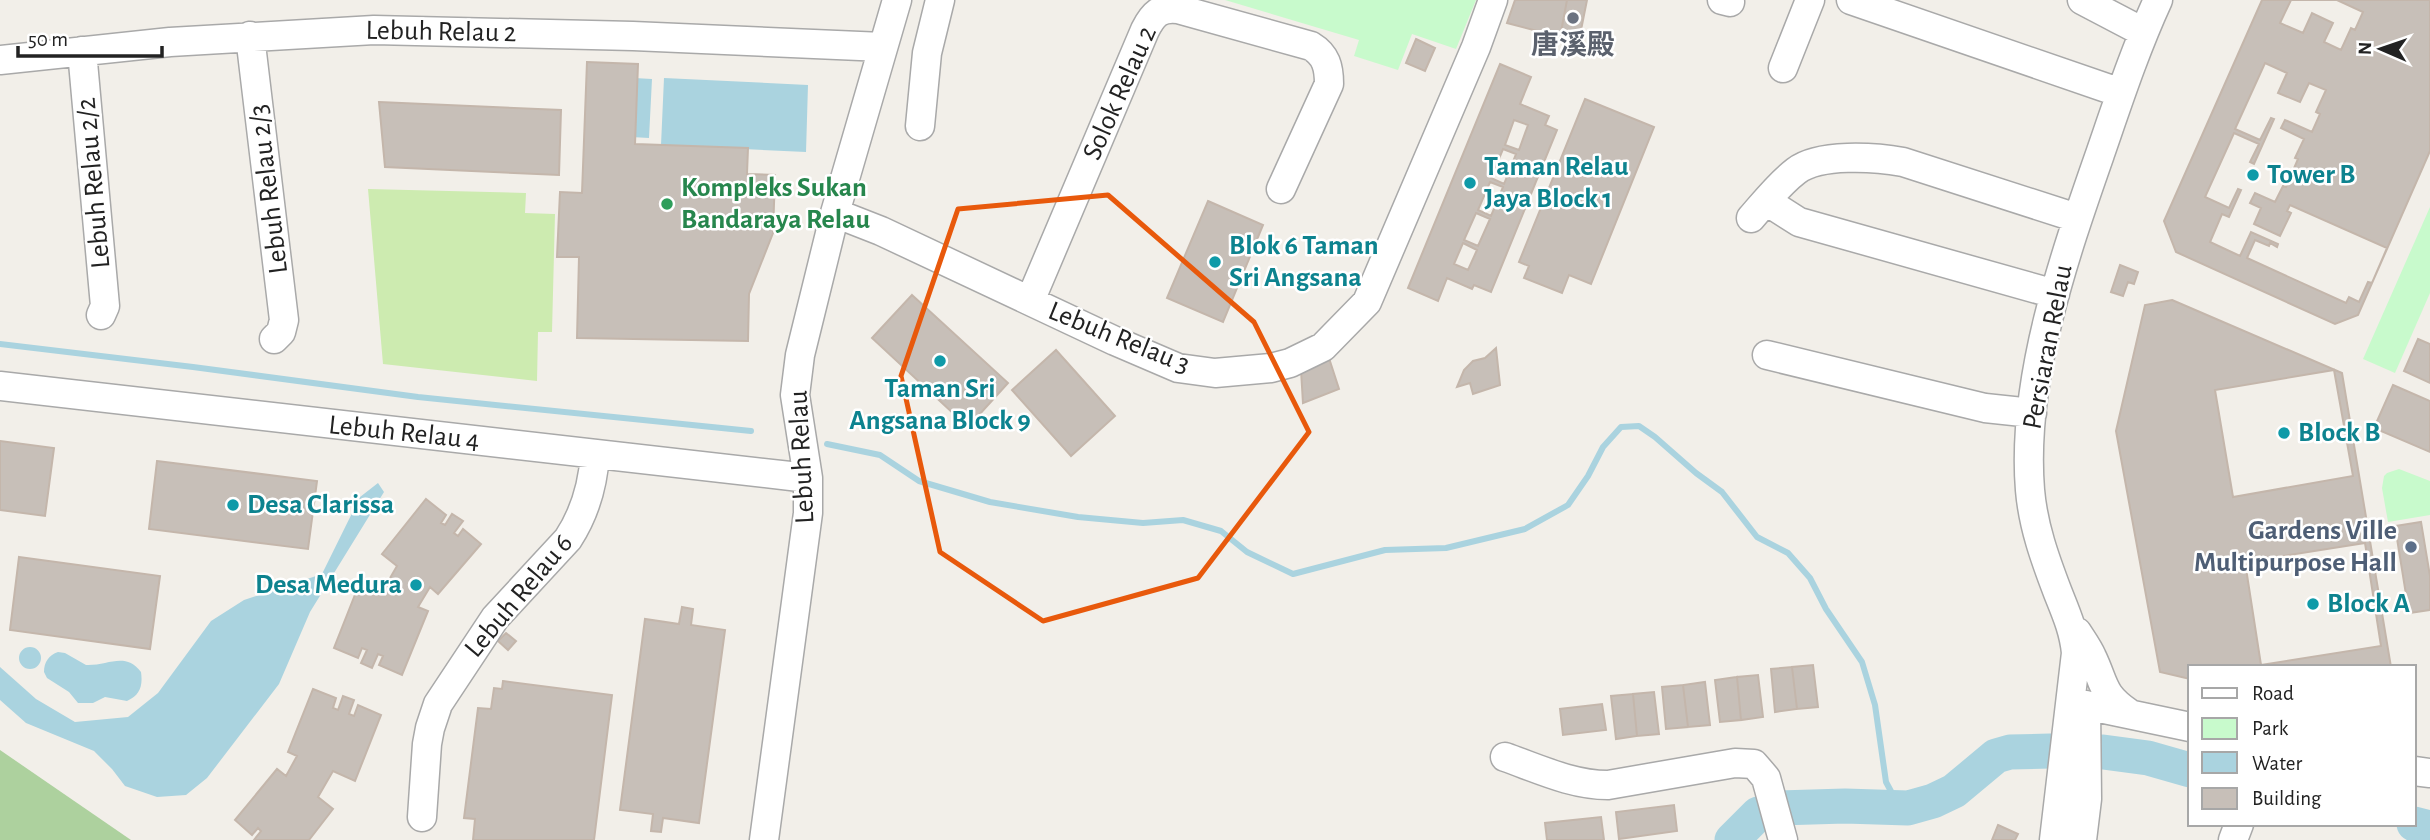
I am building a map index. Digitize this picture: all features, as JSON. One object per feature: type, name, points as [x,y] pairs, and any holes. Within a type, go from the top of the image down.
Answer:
[{"type":"street","name":"Lebuh Relau","points":[[764,840],[808,513],[808,478],[795,395],[800,355],[835,213],[897,0]]},
{"type":"street","points":[[920,126],[927,53],[940,0]]},
{"type":"street","name":"Lebuh Relau 3","points":[[835,213],[881,231],[1178,368],[1215,373],[1271,368],[1290,363],[1323,346],[1367,302],[1476,47],[1493,0]]},
{"type":"street","points":[[1783,68],[1810,0]]},
{"type":"street","points":[[1851,0],[2121,93]]},
{"type":"street","name":"Persiaran Relau","points":[[2079,703],[2075,637],[2047,564],[2034,517],[2029,450],[2032,413],[2055,294],[2077,218],[2143,32],[2158,0]]},
{"type":"street","points":[[2090,2],[2143,32]]},
{"type":"street","name":"Solok Relau 2","points":[[1030,301],[1145,30],[1160,10],[1178,9],[1311,47],[1325,59],[1329,83],[1281,189]]},
{"type":"street","name":"Lebuh Relau 2","points":[[0,60],[250,36],[374,30],[633,36],[883,47]]},
{"type":"street","name":"Lebuh Relau 2/3","points":[[250,36],[284,320],[281,332],[274,339]]},
{"type":"street","name":"Lebuh Relau 2/2","points":[[82,51],[105,306],[101,315]]},
{"type":"street","points":[[2055,294],[1758,209],[1796,171],[1815,162],[1882,159],[1903,162],[2077,218]]},
{"type":"street","points":[[1767,355],[1985,408],[2032,413]]},
{"type":"street","name":"Lebuh Relau 4","points":[[0,386],[808,478]]},
{"type":"street","name":"Lebuh Relau 6","points":[[422,817],[427,744],[438,704],[495,618],[578,525],[593,478],[595,454]]},
{"type":"street","points":[[2069,621],[2094,659],[2106,693],[2129,713]]},
{"type":"street","points":[[2079,703],[2188,727]]},
{"type":"street","points":[[2054,840],[2079,703]]},
{"type":"street","points":[[2079,703],[2087,799],[2082,840]]},
{"type":"street","points":[[1505,757],[1578,783],[1592,785],[1608,785],[1744,763],[1754,764],[1766,778],[1778,821]]},
{"type":"highlighted area","points":[[1108,195],[1254,322],[1309,432],[1198,578],[1043,621],[940,552],[901,376],[958,209]]},
{"type":"green space","points":[[1225,0],[1476,0],[1456,49],[1412,34],[1398,70],[1354,56],[1359,40]]},
{"type":"green space","points":[[368,189],[526,193],[525,213],[555,214],[552,332],[538,332],[537,381],[383,364]]},
{"type":"green space","points":[[2430,207],[2430,293],[2395,373],[2363,359]]},
{"type":"green space","points":[[2399,469],[2430,481],[2430,515],[2388,522],[2382,488],[2384,476]]},
{"type":"green space","points":[[0,750],[131,840],[0,840]]},
{"type":"water","points":[[599,76],[652,79],[649,138],[596,135]]},
{"type":"water","points":[[664,78],[808,85],[806,152],[661,145]]},
{"type":"water","points":[[378,483],[384,492],[310,612],[279,684],[207,778],[186,795],[157,797],[125,786],[94,751],[26,723],[0,700],[0,667],[36,699],[75,722],[128,717],[158,693],[211,621],[244,600],[322,574],[360,497]]},
{"type":"water","points":[[30,647],[38,650],[41,658],[38,666],[30,669],[22,666],[19,658],[22,650]]},
{"type":"water","points":[[58,652],[86,665],[129,662],[141,672],[140,690],[127,701],[105,697],[93,703],[78,703],[69,692],[47,678],[44,672],[48,659]]},
{"type":"building","points":[[1515,0],[1567,0],[1560,37],[1507,23]]},
{"type":"building","name":"唐溪殿","points":[[1567,0],[1587,0],[1579,40],[1560,37]]},
{"type":"building","points":[[2262,0],[2430,0],[2430,151],[2358,315],[2335,324],[2176,252],[2164,221]]},
{"type":"building","points":[[2291,0],[2337,0],[2363,12],[2355,30],[2351,28],[2341,50],[2324,42],[2333,23],[2312,13],[2303,33],[2280,23]]},
{"type":"building","points":[[1416,39],[1435,48],[1425,71],[1406,63]]},
{"type":"building","name":"Kompleks Sukan Bandaraya Relau","points":[[587,62],[638,64],[635,144],[748,148],[747,174],[775,175],[773,233],[749,294],[748,341],[577,338],[579,257],[557,257],[560,192],[582,193]]},
{"type":"building","name":"Tower B","points":[[2265,63],[2287,73],[2278,93],[2300,102],[2309,83],[2326,90],[2316,112],[2320,114],[2312,132],[2285,120],[2281,128],[2304,139],[2286,187],[2283,186],[2275,202],[2255,193],[2250,203],[2261,208],[2254,224],[2280,236],[2291,213],[2287,211],[2290,205],[2387,248],[2372,283],[2368,282],[2359,302],[2349,297],[2346,303],[2247,258],[2255,240],[2269,246],[2270,243],[2277,247],[2278,244],[2251,232],[2240,256],[2210,242],[2222,214],[2229,217],[2241,190],[2238,189],[2229,208],[2205,197],[2234,133],[2259,144],[2250,162],[2254,164],[2274,119],[2271,118],[2260,140],[2235,129]]},
{"type":"building","name":"Taman Relau Jaya Block 1","points":[[1500,64],[1531,77],[1520,104],[1549,116],[1545,125],[1557,130],[1491,292],[1474,285],[1472,289],[1447,278],[1438,301],[1408,288]],"holes":[[[1514,120],[1528,125],[1519,150],[1505,145]],[[1503,149],[1516,154],[1504,184],[1491,178]],[[1490,182],[1503,187],[1491,216],[1478,210]],[[1476,213],[1490,219],[1478,246],[1464,240]],[[1463,243],[1477,250],[1468,270],[1454,264]]]},
{"type":"building","points":[[1585,99],[1654,127],[1591,284],[1569,275],[1562,293],[1524,278],[1529,266],[1519,262]]},
{"type":"building","points":[[379,102],[561,110],[559,175],[385,167]]},
{"type":"building","name":"Blok 6 Taman Sri Angsana","points":[[1208,201],[1263,225],[1223,322],[1167,298]]},
{"type":"building","points":[[2120,265],[2138,272],[2134,284],[2128,282],[2123,296],[2111,292]]},
{"type":"building","name":"Taman Sri Angsana Block 9","points":[[912,295],[1008,383],[968,427],[872,338]]},
{"type":"building","points":[[2172,300],[2342,373],[2391,665],[2188,665],[2188,679],[2160,672],[2116,431],[2145,305]]},
{"type":"building","points":[[2418,339],[2430,344],[2430,383],[2404,371]]},
{"type":"building","points":[[1496,348],[1500,385],[1473,394],[1470,383],[1457,387],[1464,370],[1473,361],[1485,358]]},
{"type":"building","points":[[1056,350],[1115,416],[1071,456],[1012,390]]},
{"type":"building","points":[[1328,355],[1339,389],[1303,403],[1301,370]]},
{"type":"building","name":"Block B","points":[[2334,370],[2353,476],[2233,497],[2215,390]]},
{"type":"building","points":[[2393,385],[2430,401],[2430,452],[2374,428]]},
{"type":"building","points":[[0,441],[54,448],[45,516],[0,510]]},
{"type":"building","name":"Desa Clarissa","points":[[157,461],[317,481],[308,549],[149,529]]},
{"type":"building","name":"Desa Medura","points":[[426,499],[446,515],[441,523],[445,525],[452,514],[463,521],[454,533],[458,536],[463,529],[481,544],[438,594],[430,587],[418,607],[428,611],[402,675],[379,665],[383,656],[378,654],[372,668],[361,663],[367,650],[362,648],[358,658],[334,648],[360,582],[382,592],[397,566],[382,554]]},
{"type":"building","points":[[2421,522],[2430,576],[2430,610],[2409,613],[2395,526]]},
{"type":"building","name":"Block A","points":[[2365,543],[2381,646],[2261,665],[2245,562]]},
{"type":"building","points":[[19,557],[160,576],[150,649],[10,630]]},
{"type":"building","points":[[682,607],[693,609],[691,625],[725,630],[699,823],[663,818],[661,832],[651,831],[653,814],[620,810],[645,619],[679,624]]},
{"type":"building","points":[[506,633],[516,641],[508,650],[498,641]]},
{"type":"building","points":[[1813,665],[1818,707],[1797,709],[1792,667]]},
{"type":"building","points":[[1792,667],[1797,709],[1775,712],[1771,669]]},
{"type":"building","points":[[1758,675],[1763,717],[1741,720],[1737,677]]},
{"type":"building","points":[[1737,677],[1741,720],[1720,722],[1715,680]]},
{"type":"building","points":[[503,681],[612,695],[594,840],[473,840],[475,819],[464,818],[478,708],[491,709],[494,688],[502,689]]},
{"type":"building","points":[[1705,682],[1710,725],[1688,727],[1683,685]]},
{"type":"building","points":[[1683,685],[1688,727],[1666,729],[1662,687]]},
{"type":"building","points":[[313,689],[336,698],[333,708],[338,710],[343,696],[354,700],[349,714],[354,716],[358,705],[381,715],[355,781],[333,771],[318,797],[333,809],[309,840],[254,840],[261,831],[258,828],[252,835],[235,820],[277,769],[286,776],[297,756],[288,752]]},
{"type":"building","points":[[1654,692],[1659,734],[1637,736],[1633,694]]},
{"type":"building","points":[[1633,694],[1637,736],[1616,739],[1611,696]]},
{"type":"building","points":[[1602,704],[1606,730],[1563,735],[1560,709]]},
{"type":"building","points":[[1674,805],[1677,831],[1619,839],[1616,812]]},
{"type":"building","points":[[1601,817],[1604,840],[1547,840],[1545,823]]},
{"type":"building","points":[[1998,825],[2018,834],[2015,840],[1992,840]]},
{"type":"waterway","points":[[0,344],[418,397],[751,431]]},
{"type":"waterway","points":[[827,444],[880,455],[919,481],[990,502],[1078,517],[1143,523],[1183,520],[1221,531],[1247,552],[1293,574],[1385,550],[1446,548],[1525,529],[1568,505],[1588,476],[1603,447],[1621,427],[1639,426],[1722,492],[1757,537],[1788,553],[1810,578],[1826,609],[1862,662],[1875,705],[1886,782],[1893,795],[1908,808]]},
{"type":"waterway","points":[[1732,840],[1758,814],[1779,808],[1908,808],[1933,801],[1954,791],[1996,756],[2010,752],[2050,751]]},
{"type":"waterway","points":[[2103,752],[2148,758],[2188,769]]},
{"type":"waterway","points":[[2416,824],[2430,828]]},
{"type":"place","name":"唐溪殿","points":[[1573,18]]},
{"type":"place","name":"Tower B","points":[[2253,175]]},
{"type":"place","name":"Taman Relau Jaya Block 1","points":[[1470,183]]},
{"type":"place","name":"Kompleks Sukan Bandaraya Relau","points":[[667,204]]},
{"type":"place","name":"Blok 6 Taman Sri Angsana","points":[[1215,262]]},
{"type":"place","name":"Taman Sri Angsana Block 9","points":[[940,361]]},
{"type":"place","name":"Block B","points":[[2284,433]]},
{"type":"place","name":"Desa Clarissa","points":[[233,505]]},
{"type":"place","name":"Gardens Ville Multipurpose Hall","points":[[2411,547]]},
{"type":"place","name":"Desa Medura","points":[[416,585]]},
{"type":"place","name":"Block A","points":[[2313,604]]}]
